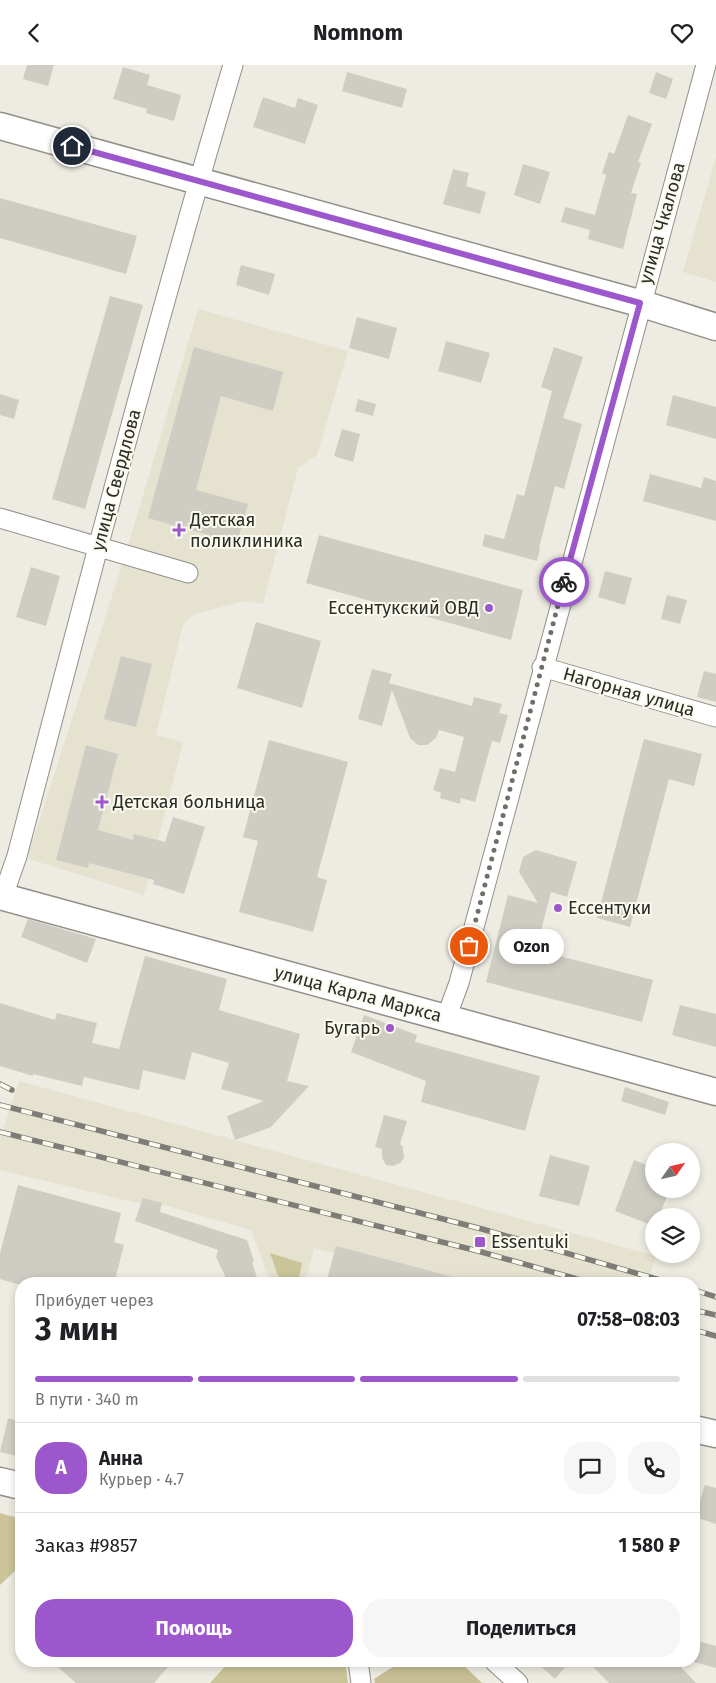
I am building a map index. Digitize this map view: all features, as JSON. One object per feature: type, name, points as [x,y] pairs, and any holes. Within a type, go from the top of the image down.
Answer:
[{"type":"street","name":"улица Свердлова","points":[[1,896],[17,856],[98,546],[198,181],[233,65]]},
{"type":"street","name":"улица Чкалова","points":[[446,1018],[462,974],[542,667],[706,65]]},
{"type":"street","points":[[0,126],[640,303],[716,327]]},
{"type":"street","points":[[0,518],[188,573]]},
{"type":"street","name":"Нагорная улица","points":[[542,667],[716,717]]},
{"type":"street","name":"улица Карла Маркса","points":[[1,896],[716,1091]]},
{"type":"street","points":[[700,1430],[716,1434]]},
{"type":"street","points":[[0,1481],[15,1485]]},
{"type":"street","points":[[359,1667],[361,1683]]},
{"type":"street","points":[[501,1667],[518,1683]]},
{"type":"shaded area","points":[[716,157],[716,282],[683,272]]},
{"type":"shaded area","points":[[198,309],[348,351],[317,455],[298,468],[263,604],[245,601],[195,614],[183,625],[156,735],[183,742],[144,895],[29,859],[30,849],[125,556]]},
{"type":"shaded area","points":[[19,1081],[645,1253],[645,1263],[654,1263],[649,1277],[453,1277],[336,1247],[334,1253],[314,1248],[307,1277],[268,1277],[251,1230],[143,1199],[141,1204],[0,1170],[0,1139]]},
{"type":"shaded area","points":[[270,1253],[302,1263],[299,1277],[279,1277]]},
{"type":"shaded area","points":[[0,1513],[15,1517],[15,1571],[0,1585]]},
{"type":"shaded area","points":[[225,1667],[346,1667],[348,1683],[210,1683]]},
{"type":"shaded area","points":[[393,1667],[465,1667],[482,1683],[375,1683],[374,1679]]},
{"type":"building","points":[[27,65],[54,65],[48,86],[23,79]]},
{"type":"building","points":[[123,67],[150,75],[147,85],[181,95],[174,121],[146,113],[147,109],[113,99]]},
{"type":"building","points":[[347,72],[407,89],[402,108],[342,91]]},
{"type":"building","points":[[656,72],[673,79],[666,99],[649,93]]},
{"type":"building","points":[[263,97],[295,108],[298,98],[318,105],[305,144],[253,127]]},
{"type":"building","points":[[628,115],[652,124],[638,162],[641,163],[631,193],[637,194],[623,249],[588,239],[590,230],[561,222],[565,207],[595,215],[606,175],[602,173],[609,152],[614,154]]},
{"type":"building","points":[[523,164],[550,172],[540,204],[514,195]]},
{"type":"building","points":[[453,169],[469,173],[466,186],[486,192],[480,214],[443,204]]},
{"type":"building","points":[[0,198],[137,236],[126,274],[0,238]]},
{"type":"building","points":[[241,265],[275,274],[269,295],[236,285]]},
{"type":"building","points":[[110,296],[143,305],[85,509],[52,499]]},
{"type":"building","points":[[357,317],[397,328],[389,359],[349,348]]},
{"type":"building","points":[[446,341],[490,353],[481,383],[438,371]]},
{"type":"building","points":[[194,347],[283,372],[273,411],[221,396],[196,490],[248,504],[237,543],[148,518]]},
{"type":"building","points":[[554,347],[583,357],[563,418],[582,424],[564,489],[555,486],[537,561],[482,546],[485,534],[504,539],[517,494],[524,496],[552,391],[541,387]]},
{"type":"building","points":[[0,394],[19,400],[14,419],[0,415]]},
{"type":"building","points":[[673,395],[716,407],[716,439],[666,425]]},
{"type":"building","points":[[358,399],[376,404],[373,416],[355,411]]},
{"type":"building","points":[[342,429],[360,434],[353,462],[334,456]]},
{"type":"building","points":[[650,474],[701,488],[704,477],[716,481],[716,521],[643,501]]},
{"type":"building","points":[[319,535],[523,590],[511,640],[306,583]]},
{"type":"building","points":[[31,567],[60,576],[46,626],[16,617]]},
{"type":"building","points":[[605,571],[632,578],[625,605],[598,597]]},
{"type":"building","points":[[667,595],[687,600],[680,624],[661,619]]},
{"type":"building","points":[[256,622],[321,641],[302,708],[237,688]]},
{"type":"building","points":[[121,656],[152,664],[136,727],[104,719]]},
{"type":"building","points":[[372,669],[392,674],[389,683],[472,706],[474,697],[502,704],[499,713],[508,715],[500,743],[492,741],[475,802],[461,798],[460,804],[440,798],[441,793],[433,790],[440,768],[455,772],[464,737],[439,730],[436,738],[427,745],[418,745],[410,738],[392,690],[382,726],[358,719]]},
{"type":"building","points":[[704,671],[716,674],[716,702],[697,697]]},
{"type":"building","points":[[644,739],[702,754],[694,786],[669,779],[630,927],[597,918]]},
{"type":"building","points":[[269,740],[348,762],[317,877],[327,880],[313,932],[239,912],[258,841],[243,837]]},
{"type":"building","points":[[86,745],[118,754],[98,830],[133,840],[134,834],[165,842],[173,817],[205,827],[184,894],[153,884],[154,880],[89,863],[88,868],[56,860]]},
{"type":"building","points":[[536,850],[577,862],[567,897],[551,892],[536,950],[653,980],[642,1022],[486,982],[508,895],[538,903],[519,872],[523,857]]},
{"type":"building","points":[[28,919],[96,939],[87,963],[21,937]]},
{"type":"building","points":[[145,956],[227,979],[219,1010],[300,1034],[287,1081],[309,1086],[271,1127],[235,1140],[227,1116],[264,1101],[221,1089],[229,1063],[192,1052],[185,1080],[143,1070],[139,1090],[84,1077],[82,1086],[33,1074],[33,1076],[0,1066],[0,1003],[55,1020],[57,1013],[97,1023],[92,1043],[119,1049]]},
{"type":"building","points":[[680,1005],[716,1014],[716,1047],[672,1035]]},
{"type":"building","points":[[364,1015],[417,1035],[415,1042],[540,1076],[525,1131],[421,1102],[426,1081],[351,1052]]},
{"type":"building","points":[[625,1087],[669,1102],[665,1115],[621,1101]]},
{"type":"building","points":[[384,1115],[407,1121],[400,1144],[403,1147],[404,1158],[400,1163],[393,1166],[386,1165],[382,1158],[382,1149],[375,1147]]},
{"type":"building","points":[[550,1155],[590,1166],[579,1206],[539,1196]]},
{"type":"building","points":[[634,1160],[645,1164],[645,1198],[666,1198],[662,1208],[645,1208],[645,1223],[615,1211]]},
{"type":"building","points":[[18,1185],[121,1213],[114,1242],[124,1245],[116,1277],[15,1277],[15,1283],[0,1279],[0,1253]]},
{"type":"building","points":[[143,1198],[162,1203],[160,1212],[247,1240],[257,1277],[226,1277],[216,1257],[218,1250],[135,1221]]},
{"type":"building","points":[[336,1246],[453,1277],[328,1277]]},
{"type":"building","points":[[8,1418],[15,1420],[15,1456],[0,1452]]},
{"type":"building","points":[[705,1485],[716,1488],[716,1524],[700,1519],[700,1501]]},
{"type":"building","points":[[700,1642],[716,1646],[716,1668],[700,1664]]},
{"type":"building","points":[[58,1667],[168,1667],[154,1683],[76,1683]]},
{"type":"building","points":[[542,1667],[565,1667],[555,1679]]},
{"type":"building","points":[[593,1667],[681,1667],[696,1683],[609,1683]]},
{"type":"railway","points":[[0,1084],[12,1090]]},
{"type":"railway","points":[[0,1105],[482,1229],[650,1277]]},
{"type":"railway","points":[[0,1132],[478,1251],[570,1277]]},
{"type":"railway","points":[[700,1292],[716,1297]]},
{"type":"railway","points":[[700,1311],[716,1315]]},
{"type":"railway","points":[[700,1331],[716,1336]]},
{"type":"way so far","points":[[469,946],[564,582]]},
{"type":"place","name":"Детская поликлиника","points":[[179,530]]},
{"type":"place","name":"Ессентукский ОВД","points":[[489,608]]},
{"type":"place","name":"Детская больница","points":[[102,802]]},
{"type":"place","name":"Ессентуки","points":[[558,908]]},
{"type":"place","name":"Ozon","points":[[469,946]]},
{"type":"place","name":"Бугарь","points":[[390,1028]]},
{"type":"place","name":"Essentuki","points":[[480,1242]]},
{"type":"route","points":[[72,146],[640,303],[564,582]]}]
